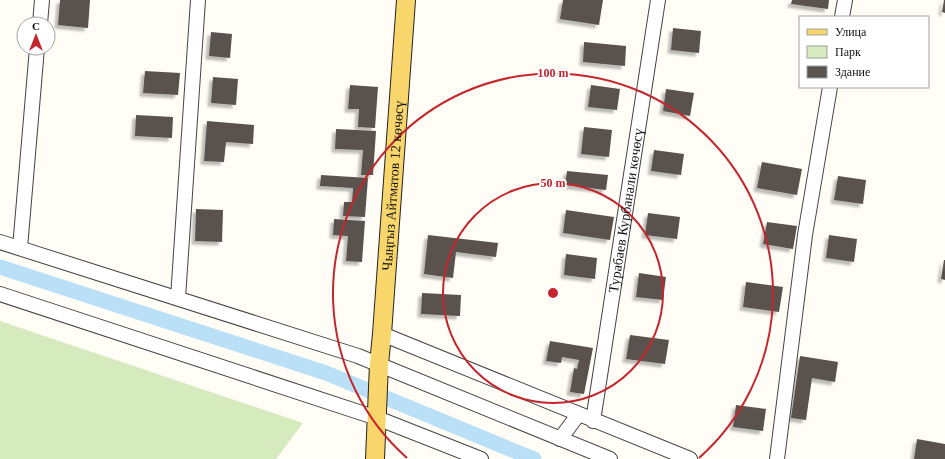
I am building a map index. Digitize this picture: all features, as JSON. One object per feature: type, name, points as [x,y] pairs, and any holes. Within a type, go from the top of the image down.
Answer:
[{"type":"main road","name":"Чыңгыз Айтматов 12 көчөсү","points":[[375,459],[378,368],[382,334],[406,0]]},
{"type":"street","points":[[41,16],[42,0]]},
{"type":"street","points":[[178,298],[198,0]]},
{"type":"street","name":"Турабаев Курбанали көчөсү","points":[[593,421],[658,0]]},
{"type":"street","points":[[842,16],[845,0]]},
{"type":"street","points":[[20,248],[36,56]]},
{"type":"street","points":[[777,459],[805,235],[830,88]]},
{"type":"street","points":[[0,242],[358,356],[378,368],[560,438],[610,459]]},
{"type":"street","points":[[0,294],[376,414],[481,459]]},
{"type":"street","points":[[382,334],[578,415],[690,459]]},
{"type":"street","points":[[560,438],[578,415]]},
{"type":"green space","points":[[0,321],[303,423],[276,459],[0,459]]},
{"type":"building","points":[[60,0],[90,0],[88,28],[58,25]]},
{"type":"building","points":[[563,0],[603,0],[599,25],[560,19]]},
{"type":"building","points":[[792,0],[829,0],[828,9],[791,4]]},
{"type":"building","points":[[945,0],[945,13],[942,12]]},
{"type":"building","points":[[673,28],[701,31],[699,53],[671,50]]},
{"type":"building","points":[[211,32],[232,34],[230,58],[209,56]]},
{"type":"building","points":[[584,42],[626,46],[625,66],[583,62]]},
{"type":"building","points":[[145,71],[180,73],[178,95],[143,93]]},
{"type":"building","points":[[213,77],[238,79],[236,105],[211,103]]},
{"type":"building","points":[[350,85],[378,87],[375,128],[358,127],[359,109],[348,109]]},
{"type":"building","points":[[591,85],[620,89],[617,110],[588,107]]},
{"type":"building","points":[[666,89],[694,93],[690,116],[663,111]]},
{"type":"building","points":[[136,115],[173,117],[172,138],[135,136]]},
{"type":"building","points":[[207,121],[254,125],[253,144],[226,142],[224,162],[204,161]]},
{"type":"building","points":[[584,127],[612,130],[609,157],[581,154]]},
{"type":"building","points":[[336,129],[376,131],[373,175],[361,175],[363,150],[335,149]]},
{"type":"building","points":[[654,150],[684,154],[681,175],[651,171]]},
{"type":"building","points":[[762,162],[802,169],[797,195],[757,188]]},
{"type":"building","points":[[567,171],[608,175],[606,190],[565,185]]},
{"type":"building","points":[[321,175],[368,178],[365,217],[343,216],[344,202],[352,202],[353,188],[320,186]]},
{"type":"building","points":[[838,176],[866,180],[863,204],[834,200]]},
{"type":"building","points":[[196,209],[223,210],[222,242],[195,241]]},
{"type":"building","points":[[566,210],[614,217],[610,240],[563,233]]},
{"type":"building","points":[[648,213],[680,217],[677,239],[645,235]]},
{"type":"building","points":[[334,219],[365,221],[362,262],[346,261],[348,236],[333,235]]},
{"type":"building","points":[[767,222],[797,226],[793,249],[763,244]]},
{"type":"building","points":[[428,235],[498,243],[496,257],[456,252],[453,278],[424,274]]},
{"type":"building","points":[[829,235],[857,239],[854,262],[826,258]]},
{"type":"building","points":[[566,254],[597,258],[595,279],[564,275]]},
{"type":"building","points":[[945,260],[945,280],[941,279]]},
{"type":"building","points":[[639,273],[666,277],[663,300],[636,297]]},
{"type":"building","points":[[746,282],[783,287],[779,312],[743,307]]},
{"type":"building","points":[[422,293],[461,295],[460,316],[421,314]]},
{"type":"building","points":[[630,335],[669,340],[665,364],[626,359]]},
{"type":"building","points":[[550,341],[593,348],[584,394],[570,392],[574,368],[577,369],[579,360],[562,357],[561,363],[546,361]]},
{"type":"building","points":[[800,356],[838,362],[835,382],[812,378],[806,420],[791,418]]},
{"type":"building","points":[[736,405],[766,409],[763,431],[733,427]]},
{"type":"building","points":[[917,439],[945,444],[945,459],[914,459]]},
{"type":"waterway","points":[[0,267],[326,373],[534,459]]}]
